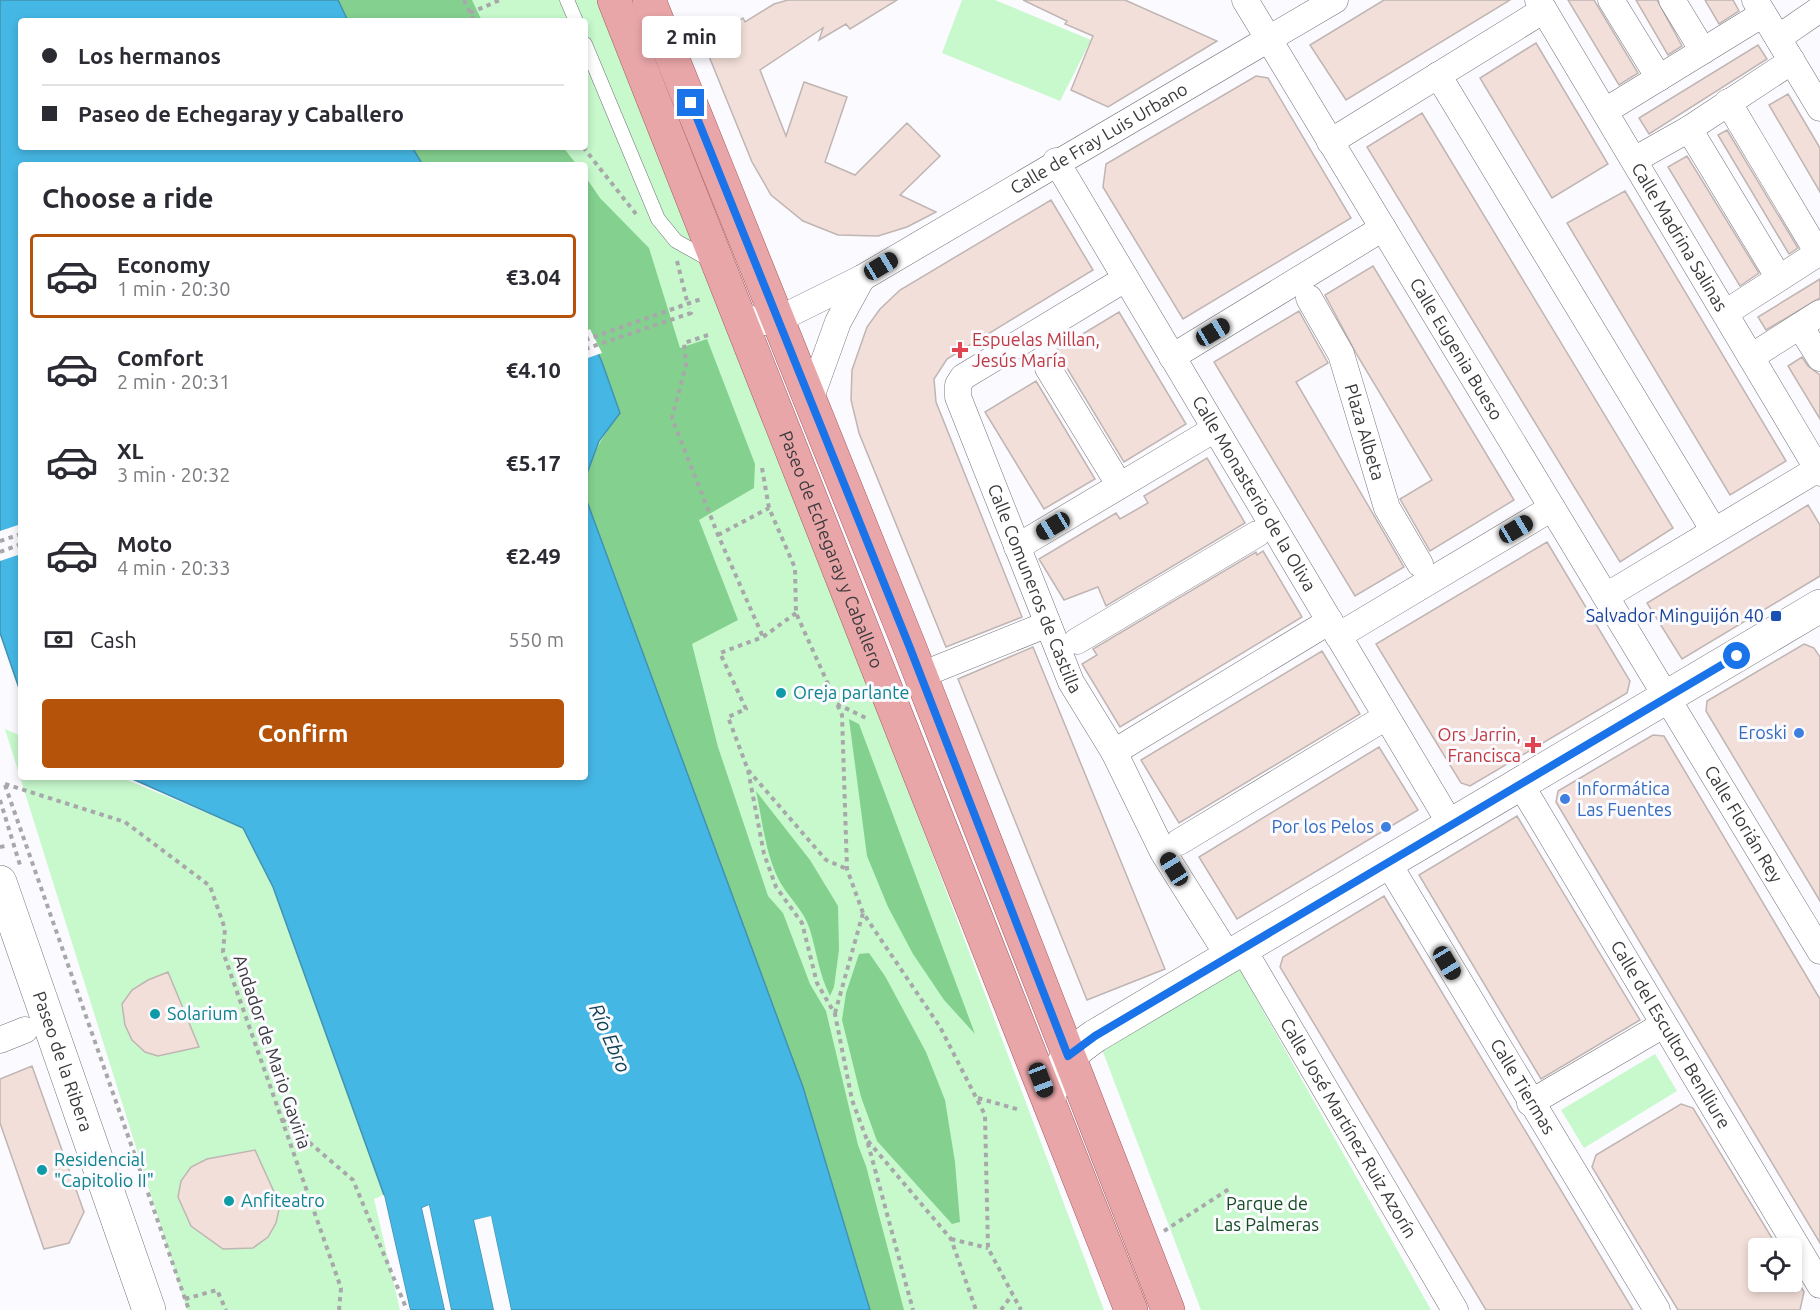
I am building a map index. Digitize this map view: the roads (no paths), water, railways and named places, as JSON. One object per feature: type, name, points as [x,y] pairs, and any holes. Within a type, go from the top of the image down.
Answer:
[{"type":"main road","name":"Paseo de Echegaray y Caballero","points":[[614,0],[739,314],[1034,1104],[1131,1310]]},
{"type":"main road","name":"Paseo de Echegaray y Caballero","points":[[650,0],[921,675],[1168,1310]]},
{"type":"street","name":"Calle Eugenia Bueso","points":[[1245,0],[1667,697]]},
{"type":"street","name":"Calle de Fray Luis Urbano","points":[[739,314],[757,322],[779,319],[862,278],[1056,161],[1335,0]]},
{"type":"street","points":[[1611,0],[1659,78]]},
{"type":"street","points":[[1672,0],[1703,51]]},
{"type":"street","points":[[1330,142],[1438,75],[1541,5]]},
{"type":"street","name":"Calle Madrina Salinas","points":[[1541,5],[1819,471]]},
{"type":"street","points":[[1605,111],[1703,51],[1759,7],[1820,108]]},
{"type":"street","points":[[1778,38],[1820,9]]},
{"type":"street","points":[[1634,160],[1689,129],[1792,61]]},
{"type":"street","points":[[1438,75],[1714,531]]},
{"type":"street","points":[[1725,313],[1819,252],[1728,102]]},
{"type":"street","points":[[1689,129],[1779,278]]},
{"type":"street","name":"Calle Monasterio de la Oliva","points":[[1056,161],[1451,825]]},
{"type":"street","points":[[1172,357],[1383,228]]},
{"type":"street","points":[[810,400],[838,322],[862,278]]},
{"type":"street","name":"Calle Comuneros de Castilla","points":[[1125,279],[963,377],[958,385],[958,397],[1071,682],[1114,752],[1163,852],[1236,953]]},
{"type":"street","name":"Plaza Albeta","points":[[1309,298],[1341,354],[1387,508],[1420,564]]},
{"type":"street","points":[[1752,357],[1810,320],[1820,358]]},
{"type":"street","points":[[1048,368],[1112,473]]},
{"type":"street","points":[[1017,547],[1215,429]]},
{"type":"street","points":[[1606,596],[1819,471]]},
{"type":"street","points":[[1114,752],[1552,508]]},
{"type":"street","points":[[1077,641],[1257,534]]},
{"type":"street","points":[[1034,1104],[1068,1056],[1451,825],[1819,609]]},
{"type":"street","points":[[921,675],[1048,624]]},
{"type":"street","name":"Calle Florián Rey","points":[[1667,697],[1820,951]]},
{"type":"street","points":[[1179,842],[1386,717]]},
{"type":"street","name":"Calle del Escultor Benlliure","points":[[1521,784],[1820,1285]]},
{"type":"street","name":"Calle Tiermas","points":[[1388,863],[1530,1103],[1657,1310]]},
{"type":"street","name":"Paseo de la Ribera","points":[[10,874],[7,919],[148,1310]]},
{"type":"street","name":"Calle José Martínez Ruiz Azorín","points":[[1236,953],[1455,1310]]},
{"type":"street","points":[[1530,1103],[1663,1025]]},
{"type":"street","points":[[0,1040],[25,1030]]},
{"type":"lane","points":[[567,0],[575,18]]},
{"type":"lane","points":[[588,51],[658,219],[676,241],[719,265]]},
{"type":"water","points":[[0,0],[338,0],[347,18],[18,18],[18,150],[414,150],[421,162],[18,162],[18,685],[0,633]]},
{"type":"water","points":[[588,331],[620,413],[599,441],[588,471]]},
{"type":"water","name":"Río Ebro","points":[[588,504],[803,1087],[870,1310],[511,1310],[491,1217],[474,1220],[494,1310],[451,1310],[429,1205],[422,1208],[445,1310],[410,1310],[384,1195],[273,887],[243,828],[135,780],[588,780]]},
{"type":"place","name":"Espuelas Millan, Jesús María","points":[[960,350]]},
{"type":"place","name":"Salvador Minguijón 40","points":[[1776,616]]},
{"type":"place","name":"Oreja parlante","points":[[781,693]]},
{"type":"place","name":"Eroski","points":[[1799,733]]},
{"type":"place","name":"Ors Jarrin, Francisca","points":[[1533,745]]},
{"type":"place","name":"Informática Las Fuentes","points":[[1565,799]]},
{"type":"place","name":"Por los Pelos","points":[[1386,827]]},
{"type":"place","name":"Solarium","points":[[155,1014]]},
{"type":"place","name":"Residencial \"Capitolio II\"","points":[[42,1170]]},
{"type":"place","name":"Anfiteatro","points":[[229,1201]]},
{"type":"park label","name":"Parque de Las Palmeras","points":[[1267,1214]]}]
